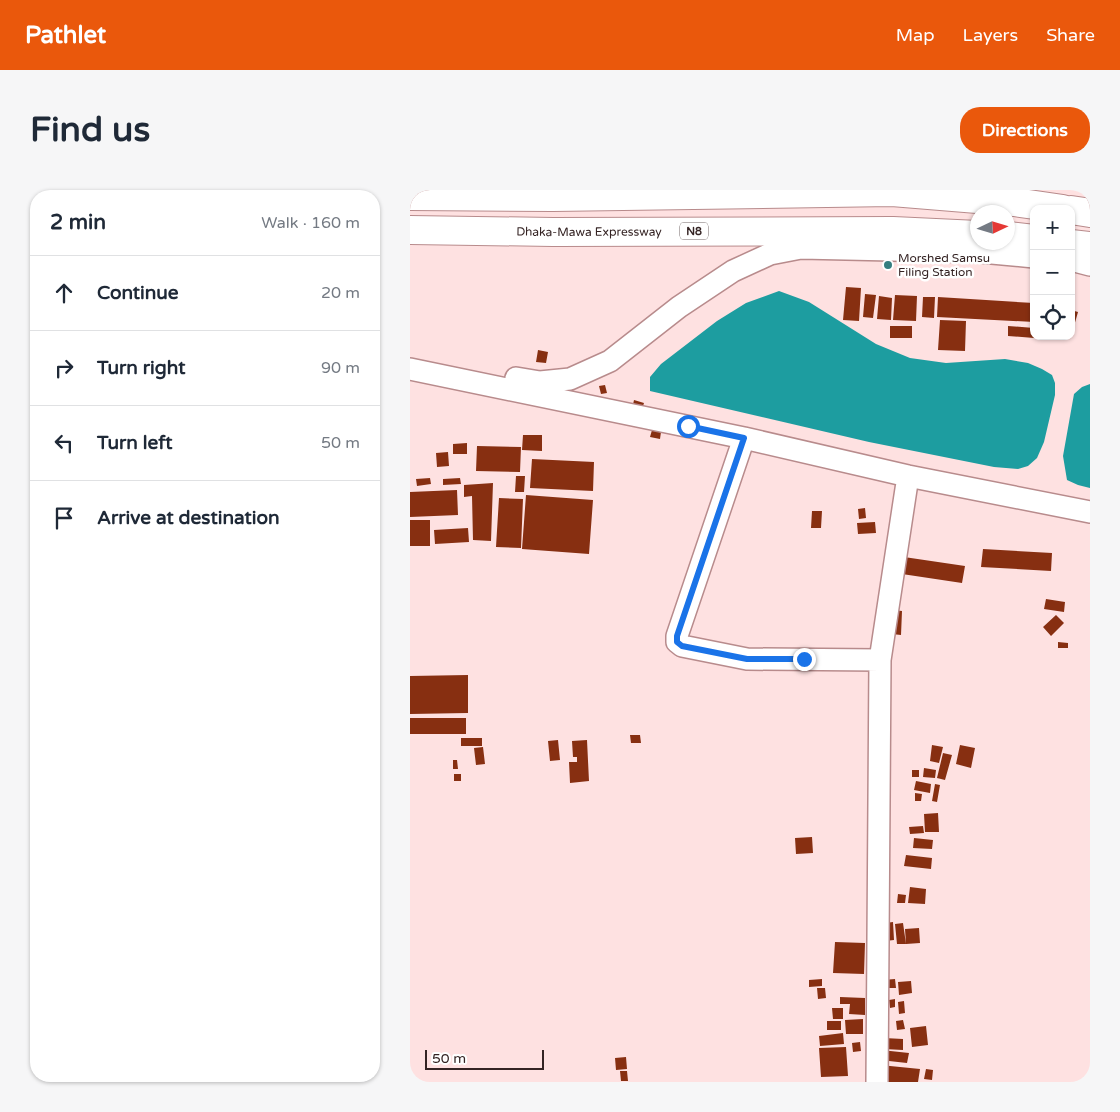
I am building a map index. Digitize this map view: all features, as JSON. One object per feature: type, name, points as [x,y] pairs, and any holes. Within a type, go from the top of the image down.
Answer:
[{"type":"highway","points":[[410,196],[553,197],[892,192],[1035,205]]},
{"type":"highway","points":[[1075,211],[1090,213]]},
{"type":"highway","name":"Dhaka-Mawa Expressway","points":[[410,230],[553,232],[893,231],[970,235]]},
{"type":"highway","points":[[1015,237],[1030,239]]},
{"type":"highway","points":[[1075,244],[1090,246]]},
{"type":"street","points":[[410,356],[443,365],[540,382],[570,378],[610,361],[679,307],[733,271],[770,254],[801,248],[981,252],[1030,257]]},
{"type":"street","points":[[1075,261],[1090,265]]},
{"type":"street","points":[[410,369],[744,438],[908,476],[1090,512]]},
{"type":"street","points":[[744,438],[677,636],[677,642],[682,646],[747,659],[880,660]]},
{"type":"street","points":[[877,1082],[880,660],[908,476]]},
{"type":"water","points":[[779,291],[809,302],[876,344],[910,358],[946,363],[1005,359],[1028,363],[1052,375],[1055,383],[1055,395],[1044,442],[1037,458],[1028,466],[1018,469],[994,467],[869,442],[650,391],[650,377],[661,364],[717,321],[746,303]]},
{"type":"water","points":[[1090,384],[1090,488],[1067,480],[1063,456],[1074,394],[1082,387]]},
{"type":"building","points":[[846,287],[861,288],[859,321],[843,320]]},
{"type":"building","points":[[865,294],[876,295],[873,318],[863,317]]},
{"type":"building","points":[[895,295],[917,296],[916,321],[893,320]]},
{"type":"building","points":[[879,296],[892,298],[891,320],[877,319]]},
{"type":"building","points":[[923,297],[935,297],[934,318],[922,317]]},
{"type":"building","points":[[938,297],[1030,303],[1030,322],[937,317]]},
{"type":"building","points":[[1075,311],[1078,312],[1075,322]]},
{"type":"building","points":[[940,320],[966,321],[965,351],[938,350]]},
{"type":"building","points":[[890,326],[912,326],[912,338],[890,338]]},
{"type":"building","points":[[1008,326],[1030,328],[1030,338],[1008,336]]},
{"type":"building","points":[[538,350],[548,352],[546,363],[536,362]]},
{"type":"building","points":[[605,385],[607,393],[601,394],[599,386]]},
{"type":"building","points":[[634,400],[644,403],[641,412],[632,409]]},
{"type":"building","points":[[652,430],[661,432],[660,439],[650,437]]},
{"type":"building","points":[[523,435],[542,435],[542,451],[522,450]]},
{"type":"building","points":[[467,443],[467,454],[453,454],[453,444]]},
{"type":"building","points":[[477,446],[521,447],[520,472],[476,471]]},
{"type":"building","points":[[448,452],[449,466],[437,467],[436,453]]},
{"type":"building","points":[[532,459],[594,462],[593,491],[530,488]]},
{"type":"building","points":[[516,476],[525,476],[524,492],[515,492]]},
{"type":"building","points":[[430,478],[431,484],[417,486],[416,479]]},
{"type":"building","points":[[460,478],[461,484],[443,485],[443,479]]},
{"type":"building","points":[[493,483],[491,541],[473,540],[472,496],[464,497],[464,485]]},
{"type":"building","points":[[457,490],[458,515],[410,517],[410,492]]},
{"type":"building","points":[[526,495],[593,500],[589,554],[522,549]]},
{"type":"building","points":[[499,498],[523,499],[521,548],[496,547]]},
{"type":"building","points":[[865,508],[866,518],[859,519],[858,509]]},
{"type":"building","points":[[812,511],[822,511],[821,528],[811,528]]},
{"type":"building","points":[[410,520],[430,520],[430,546],[410,546]]},
{"type":"building","points":[[875,522],[876,533],[858,534],[857,523]]},
{"type":"building","points":[[468,528],[469,542],[435,544],[434,530]]},
{"type":"building","points":[[983,549],[1052,553],[1051,571],[981,567]]},
{"type":"building","points":[[904,557],[965,566],[962,583],[902,574]]},
{"type":"building","points":[[1046,599],[1065,602],[1064,612],[1044,609]]},
{"type":"building","points":[[893,610],[902,611],[901,635],[892,634]]},
{"type":"building","points":[[1056,615],[1064,623],[1051,636],[1043,627]]},
{"type":"building","points":[[1058,642],[1068,643],[1068,648],[1058,648]]},
{"type":"building","points":[[468,675],[468,713],[410,714],[410,676]]},
{"type":"building","points":[[410,718],[466,718],[466,734],[410,734]]},
{"type":"building","points":[[630,735],[640,735],[641,743],[631,743]]},
{"type":"building","points":[[461,738],[482,738],[482,746],[461,746]]},
{"type":"building","points":[[558,740],[560,760],[550,761],[548,741]]},
{"type":"building","points":[[587,740],[589,781],[570,783],[569,762],[577,762],[577,757],[573,757],[572,741]]},
{"type":"building","points":[[932,745],[943,747],[939,763],[930,761]]},
{"type":"building","points":[[960,745],[975,748],[971,768],[956,764]]},
{"type":"building","points":[[483,747],[485,764],[476,765],[474,748]]},
{"type":"building","points":[[943,753],[952,755],[945,780],[937,778]]},
{"type":"building","points":[[453,760],[457,760],[458,769],[453,769]]},
{"type":"building","points":[[924,768],[936,770],[935,778],[923,777]]},
{"type":"building","points":[[912,770],[919,770],[919,777],[912,777]]},
{"type":"building","points":[[454,774],[461,774],[461,781],[454,781]]},
{"type":"building","points":[[916,781],[931,784],[930,793],[914,790]]},
{"type":"building","points":[[935,784],[940,785],[937,802],[932,801]]},
{"type":"building","points":[[915,793],[922,794],[921,801],[915,801]]},
{"type":"building","points":[[938,813],[939,832],[925,832],[924,814]]},
{"type":"building","points":[[923,826],[924,833],[910,834],[909,827]]},
{"type":"building","points":[[812,837],[813,853],[796,854],[795,838]]},
{"type":"building","points":[[914,838],[933,840],[932,849],[913,848]]},
{"type":"building","points":[[906,855],[932,858],[931,869],[904,866]]},
{"type":"building","points":[[910,887],[926,889],[925,904],[908,903]]},
{"type":"building","points":[[898,894],[906,895],[905,903],[897,903]]},
{"type":"building","points":[[893,922],[894,940],[885,941],[885,923]]},
{"type":"building","points":[[903,923],[906,944],[897,944],[895,924]]},
{"type":"building","points":[[919,928],[920,943],[906,944],[905,929]]},
{"type":"building","points":[[835,942],[865,943],[864,974],[833,973]]},
{"type":"building","points":[[822,979],[822,986],[809,987],[809,980]]},
{"type":"building","points":[[895,979],[896,988],[884,988],[883,980]]},
{"type":"building","points":[[911,981],[912,993],[899,995],[898,982]]},
{"type":"building","points":[[817,988],[825,988],[826,998],[818,999]]},
{"type":"building","points":[[840,997],[865,998],[865,1015],[849,1014],[850,1004],[840,1004]]},
{"type":"building","points":[[895,999],[895,1007],[890,1008],[889,1000]]},
{"type":"building","points":[[904,1001],[905,1013],[899,1014],[898,1002]]},
{"type":"building","points":[[832,1008],[843,1008],[843,1019],[833,1019]]},
{"type":"building","points":[[863,1019],[863,1034],[846,1034],[845,1020]]},
{"type":"building","points":[[903,1020],[905,1029],[897,1030],[896,1021]]},
{"type":"building","points":[[827,1021],[841,1021],[841,1030],[827,1030]]},
{"type":"building","points":[[926,1026],[928,1045],[912,1047],[910,1028]]},
{"type":"building","points":[[843,1033],[844,1044],[820,1046],[819,1036]]},
{"type":"building","points":[[884,1038],[903,1039],[903,1050],[884,1049]]},
{"type":"building","points":[[860,1042],[861,1051],[853,1052],[852,1043]]},
{"type":"building","points":[[846,1047],[848,1076],[821,1077],[819,1048]]},
{"type":"building","points":[[881,1050],[909,1053],[907,1063],[880,1060]]},
{"type":"building","points":[[626,1057],[627,1069],[616,1070],[615,1058]]},
{"type":"building","points":[[880,1065],[920,1069],[918,1082],[878,1082]]},
{"type":"building","points":[[926,1069],[933,1070],[932,1080],[924,1079]]},
{"type":"building","points":[[620,1071],[627,1071],[628,1081],[621,1081]]},
{"type":"place","name":"Morshed Samsu Filing Station","points":[[888,265]]},
{"type":"route","points":[[688,426],[744,438],[677,636],[677,642],[682,646],[747,659],[804,659]]}]
